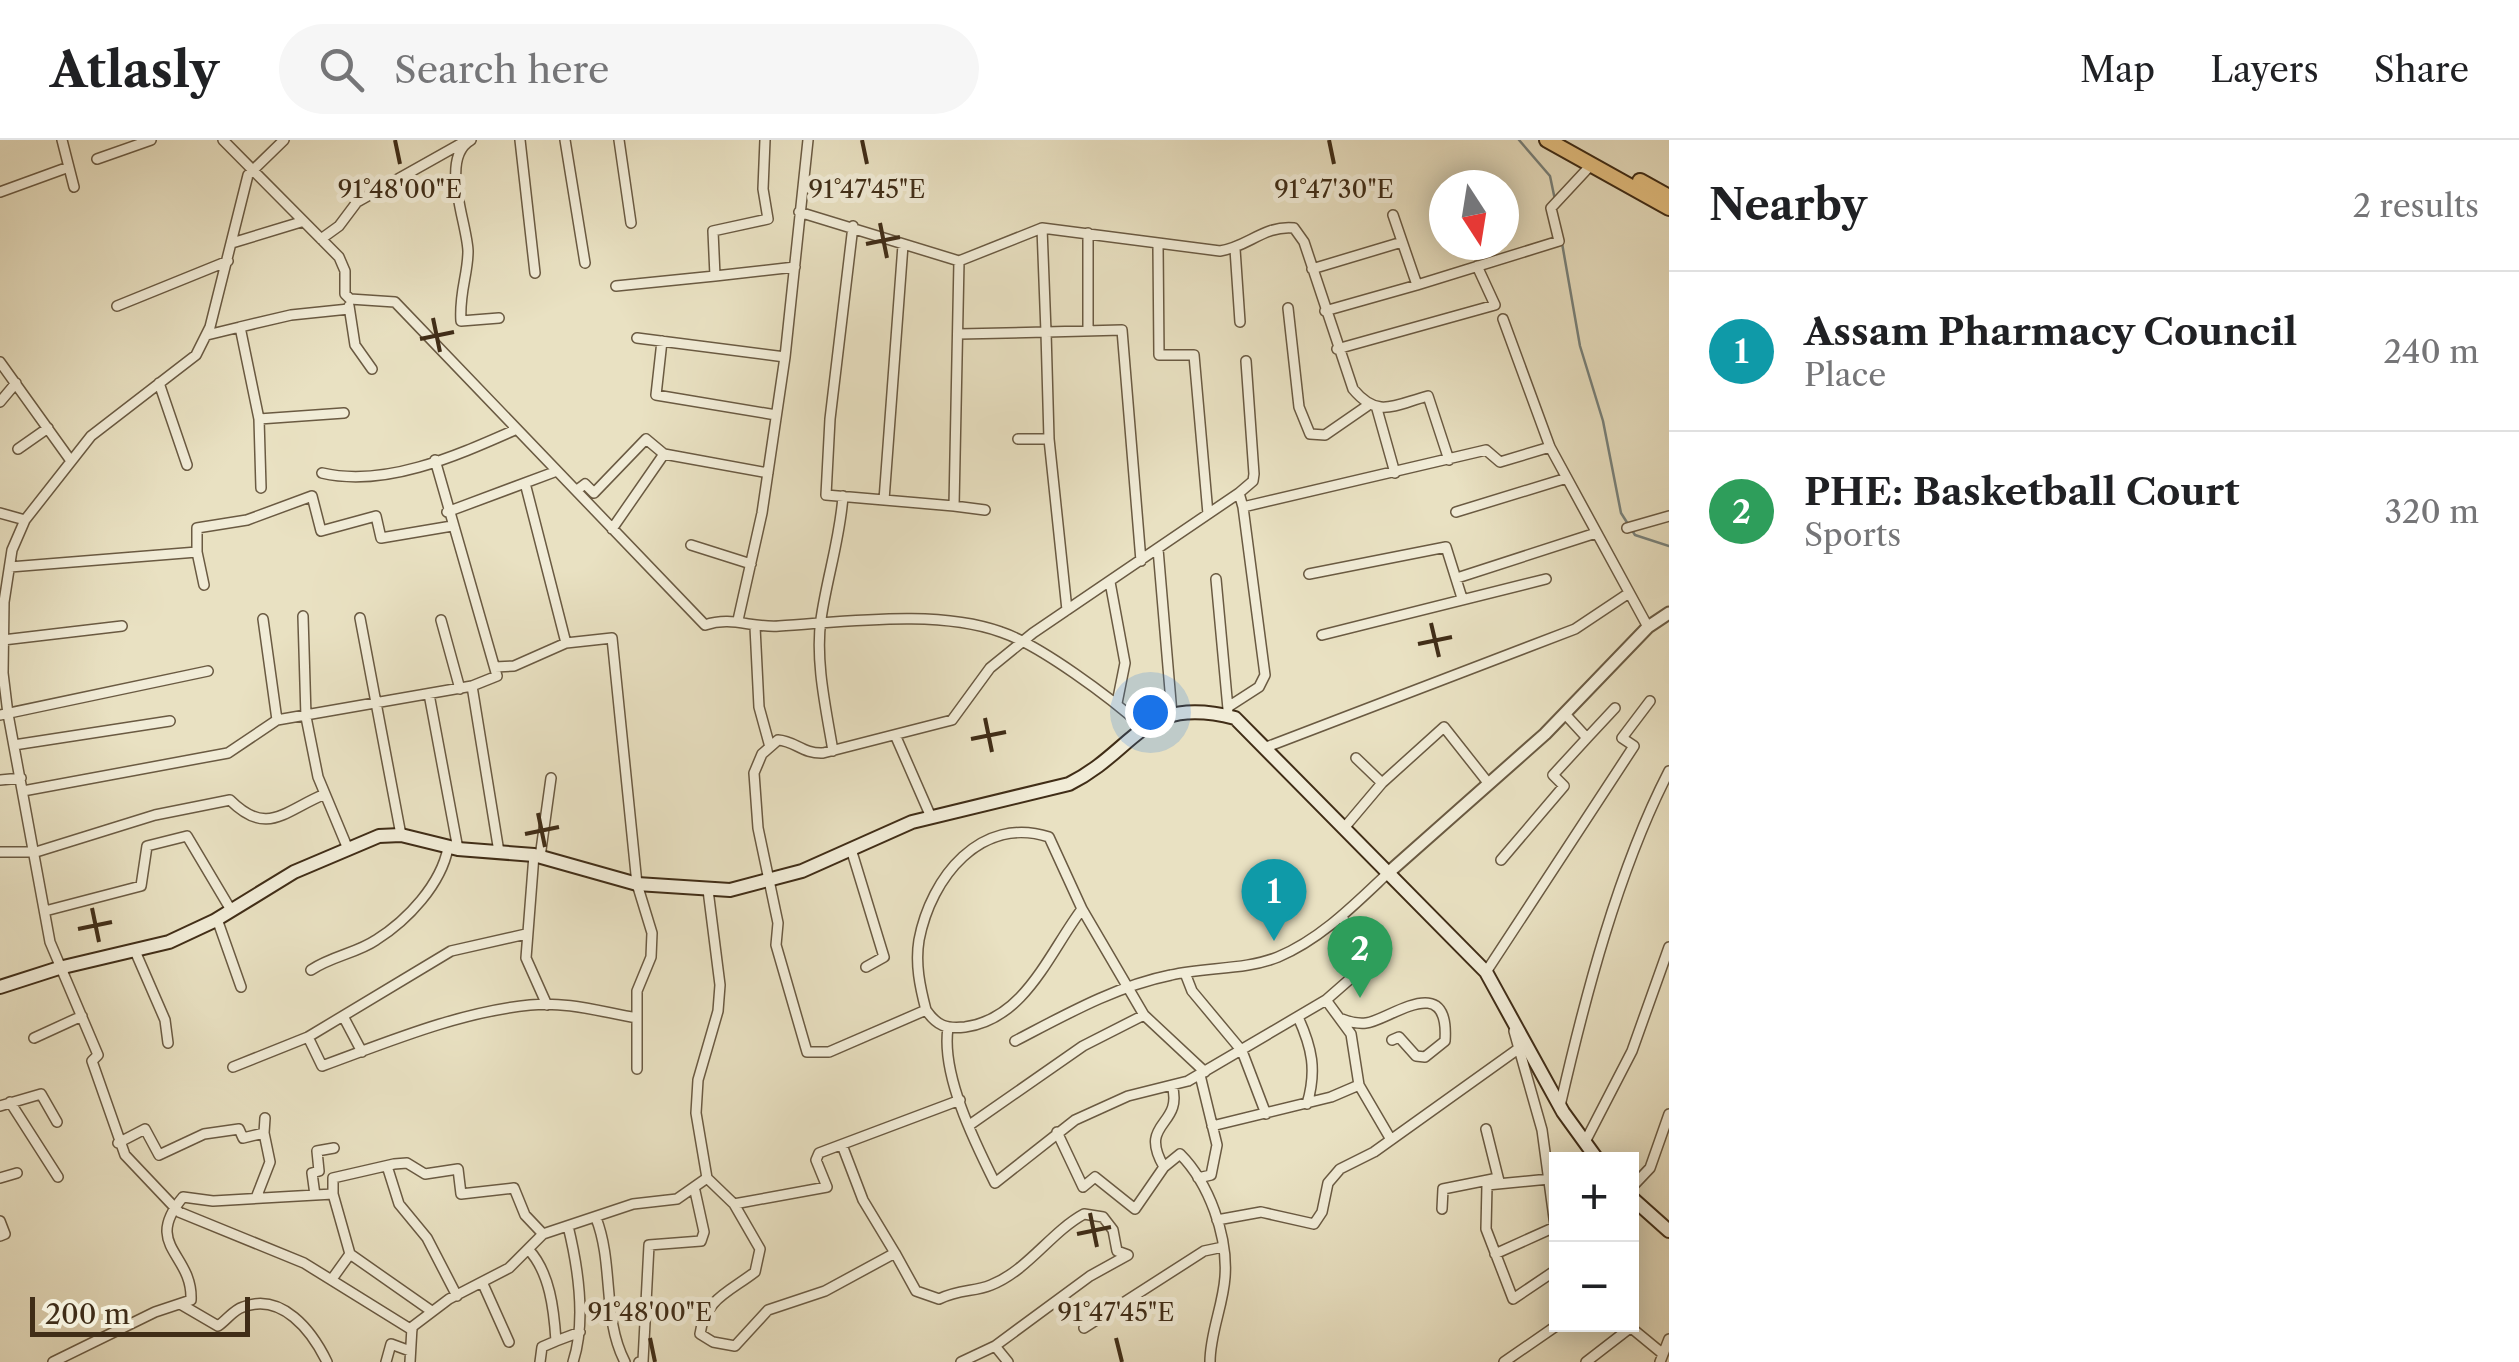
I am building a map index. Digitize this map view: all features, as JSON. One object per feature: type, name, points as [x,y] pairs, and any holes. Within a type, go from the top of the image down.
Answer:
[{"type":"main road","points":[[1547,140],[1669,208]]},
{"type":"main road","points":[[1565,140],[1669,197]]},
{"type":"main road","points":[[0,988],[59,968],[168,942],[217,919],[294,872],[379,836],[401,835],[453,849],[537,856],[637,884],[708,890],[766,882],[931,817],[1069,784],[1090,773],[1142,726],[1172,714],[1228,712],[1486,972],[1514,1028],[1591,1152]]},
{"type":"main road","points":[[1639,1204],[1669,1231]]},
{"type":"street","points":[[62,140],[74,188]]},
{"type":"street","points":[[97,159],[151,140]]},
{"type":"street","points":[[223,140],[339,257],[346,272],[345,294],[355,345],[372,369]]},
{"type":"street","points":[[284,140],[252,167],[207,335],[196,354],[91,436],[25,520],[10,567],[4,640],[4,714],[24,791],[59,968],[98,1055],[92,1061],[118,1143],[174,1208],[332,1280],[412,1330]]},
{"type":"street","points":[[520,140],[536,272]]},
{"type":"street","points":[[565,140],[585,264]]},
{"type":"street","points":[[618,140],[631,224]]},
{"type":"street","points":[[715,276],[713,231],[768,219],[765,140]]},
{"type":"street","points":[[738,620],[768,473],[785,357],[808,140]]},
{"type":"street","points":[[320,240],[338,226],[357,202],[465,142]]},
{"type":"street","points":[[465,142],[456,161],[468,254],[459,292],[462,321],[499,318]]},
{"type":"street","points":[[1325,311],[1559,242],[1552,208],[1591,164]]},
{"type":"street","points":[[0,192],[66,168]]},
{"type":"street","points":[[799,212],[959,261],[1042,228],[1158,246],[1234,249],[1265,230],[1294,228],[1304,242],[1352,389],[1372,408],[1394,472]]},
{"type":"street","points":[[1393,215],[1417,285]]},
{"type":"street","points":[[232,243],[302,222]]},
{"type":"street","points":[[853,226],[830,419],[826,495],[985,510]]},
{"type":"street","points":[[1042,228],[1049,439],[1066,610]]},
{"type":"street","points":[[1088,233],[1088,331]]},
{"type":"street","points":[[1312,269],[1402,242]]},
{"type":"street","points":[[884,500],[903,245]]},
{"type":"street","points":[[1158,246],[1159,355],[1194,355],[1208,514]]},
{"type":"street","points":[[1234,249],[1240,322]]},
{"type":"street","points":[[117,306],[228,260]]},
{"type":"street","points":[[954,506],[959,261]]},
{"type":"street","points":[[1338,348],[1496,305],[1477,266]]},
{"type":"street","points":[[616,286],[795,267]]},
{"type":"street","points":[[207,335],[291,314],[349,304],[394,302],[704,625],[724,618],[755,627],[820,622],[978,626],[1004,632],[1024,644],[1117,704],[1142,726]]},
{"type":"street","points":[[1288,308],[1299,407],[1310,434],[1325,435],[1372,408],[1428,396],[1449,460]]},
{"type":"street","points":[[1503,319],[1550,447],[1648,627]]},
{"type":"street","points":[[240,327],[258,420],[261,488]]},
{"type":"street","points":[[959,334],[1122,330],[1141,561]]},
{"type":"street","points":[[636,338],[785,357]]},
{"type":"street","points":[[662,341],[656,395],[776,415]]},
{"type":"street","points":[[926,1010],[852,1044],[828,1052],[806,1052],[776,945],[778,924],[766,882],[754,773],[778,740],[789,740],[809,754],[896,737],[952,720],[990,668],[1024,644],[1033,632],[1239,493],[1253,481],[1254,474],[1246,361]]},
{"type":"street","points":[[0,362],[71,461]]},
{"type":"street","points":[[0,402],[16,383]]},
{"type":"street","points":[[159,383],[187,465]]},
{"type":"street","points":[[258,420],[344,414]]},
{"type":"street","points":[[18,448],[48,428]]},
{"type":"street","points":[[322,474],[366,480],[435,460],[517,429]]},
{"type":"street","points":[[578,490],[585,484],[594,493],[646,439],[664,454],[768,473]]},
{"type":"street","points":[[1018,439],[1049,439]]},
{"type":"street","points":[[1243,506],[1486,450],[1500,462],[1550,447]]},
{"type":"street","points":[[612,529],[664,454]]},
{"type":"street","points":[[24,791],[228,754],[277,720],[460,689],[497,676],[435,460]]},
{"type":"street","points":[[447,512],[557,471]]},
{"type":"street","points":[[1456,512],[1566,478]]},
{"type":"street","points":[[525,483],[566,643]]},
{"type":"street","points":[[1228,712],[1258,687],[1265,675],[1239,493]]},
{"type":"street","points":[[204,586],[197,528],[247,520],[312,496],[321,532],[376,516],[381,538],[452,526]]},
{"type":"street","points":[[833,751],[824,693],[820,622],[840,538],[843,496]]},
{"type":"street","points":[[0,513],[25,520]]},
{"type":"street","points":[[1628,528],[1669,516]]},
{"type":"street","points":[[1456,578],[1596,532]]},
{"type":"street","points":[[691,545],[751,564]]},
{"type":"street","points":[[1310,574],[1446,547],[1462,598]]},
{"type":"street","points":[[1158,549],[1172,714]]},
{"type":"street","points":[[10,567],[197,552]]},
{"type":"street","points":[[1216,579],[1228,712]]},
{"type":"street","points":[[1322,635],[1546,579]]},
{"type":"street","points":[[1110,582],[1125,663],[1117,704]]},
{"type":"street","points":[[1264,748],[1575,629],[1629,593]]},
{"type":"street","points":[[1015,1041],[1127,988],[1185,973],[1260,963],[1298,946],[1342,917],[1565,714],[1648,627],[1669,613]]},
{"type":"street","points":[[303,616],[306,716],[325,794],[348,849]]},
{"type":"street","points":[[360,618],[401,835]]},
{"type":"street","points":[[262,619],[277,720]]},
{"type":"street","points":[[442,620],[460,689]]},
{"type":"street","points":[[4,640],[122,626]]},
{"type":"street","points":[[755,627],[758,707],[770,747]]},
{"type":"street","points":[[495,668],[514,666],[566,643],[612,638],[637,884],[652,933],[651,956],[637,991],[637,1070]]},
{"type":"street","points":[[4,714],[208,670]]},
{"type":"street","points":[[472,686],[499,852]]},
{"type":"street","points":[[311,970],[332,956],[376,941],[442,876],[453,849],[429,694]]},
{"type":"street","points":[[1486,972],[1634,746],[1622,738],[1650,701]]},
{"type":"street","points":[[1501,860],[1564,786],[1553,775],[1615,708]]},
{"type":"street","points":[[1565,714],[1588,738]]},
{"type":"street","points":[[14,745],[170,721]]},
{"type":"street","points":[[1344,828],[1382,783],[1444,726],[1488,784]]},
{"type":"street","points":[[896,737],[931,817]]},
{"type":"street","points":[[1356,758],[1382,783]]},
{"type":"street","points":[[1560,1106],[1580,1019],[1644,819],[1669,771]]},
{"type":"street","points":[[0,780],[21,778]]},
{"type":"street","points":[[547,1005],[526,958],[526,934],[551,778]]},
{"type":"street","points":[[0,852],[36,852],[156,814],[230,800],[248,818],[271,821],[325,794]]},
{"type":"street","points":[[1082,909],[1010,1010],[991,1022],[948,1028],[940,1026],[926,1010],[918,978],[919,941],[932,896],[955,862],[1001,833],[1028,830],[1049,837],[1082,909],[1144,1015],[1203,1074],[1217,1145],[1212,1175],[1198,1178]]},
{"type":"street","points":[[45,911],[141,886],[147,846],[187,836],[231,910]]},
{"type":"street","points":[[851,850],[884,957],[866,967]]},
{"type":"street","points":[[708,890],[720,985],[718,1011],[698,1080],[696,1113],[707,1178],[734,1204],[760,1248],[755,1272],[708,1304],[700,1334],[713,1342],[734,1346],[768,1310],[825,1291],[894,1254]]},
{"type":"street","points":[[948,1028],[945,1049],[960,1100],[995,1182],[1057,1132],[1106,1104],[1203,1074],[1326,1000],[1350,979],[1365,953],[1342,917]]},
{"type":"street","points":[[217,919],[242,987]]},
{"type":"street","points":[[233,1067],[308,1037],[451,951],[526,934]]},
{"type":"street","points":[[1584,1142],[1632,1051],[1669,947]]},
{"type":"street","points":[[135,951],[165,1020],[168,1043]]},
{"type":"street","points":[[1185,973],[1192,991],[1242,1051],[1266,1114]]},
{"type":"street","points":[[1326,1000],[1351,1034],[1358,1085],[1390,1138]]},
{"type":"street","points":[[1342,1020],[1369,1023],[1398,1006],[1423,1003],[1445,1022],[1445,1041],[1440,1050],[1425,1057],[1416,1056],[1399,1037],[1392,1040]]},
{"type":"street","points":[[308,1037],[322,1066],[493,1012],[547,1005],[592,1006],[637,1018]]},
{"type":"street","points":[[971,1124],[1084,1046],[1144,1015]]},
{"type":"street","points":[[34,1038],[82,1016]]},
{"type":"street","points":[[343,1016],[362,1052]]},
{"type":"street","points":[[1298,1017],[1312,1050],[1314,1080],[1307,1104]]},
{"type":"street","points":[[1442,1209],[1443,1189],[1549,1179],[1542,1130],[1514,1028]]},
{"type":"street","points":[[1217,1220],[1261,1212],[1314,1224],[1322,1212],[1328,1183],[1340,1169],[1518,1049]]},
{"type":"street","points":[[1164,1167],[1153,1142],[1156,1130],[1173,1115],[1177,1104],[1172,1085]]},
{"type":"street","points":[[1212,1126],[1307,1104],[1358,1085]]},
{"type":"street","points":[[57,1122],[41,1094],[5,1104],[58,1177]]},
{"type":"street","points":[[734,1204],[827,1186],[816,1157],[960,1100]]},
{"type":"street","points":[[1639,1180],[1650,1168],[1669,1114]]},
{"type":"street","points":[[256,1198],[270,1162],[265,1118]]},
{"type":"street","points":[[118,1143],[145,1130],[159,1154],[215,1132],[239,1129],[243,1138],[264,1133]]},
{"type":"street","points":[[1486,1130],[1499,1181]]},
{"type":"street","points":[[1057,1132],[1083,1187],[1095,1176],[1135,1208],[1164,1167],[1180,1154],[1198,1178],[1217,1220],[1224,1248],[1225,1275],[1210,1362]]},
{"type":"street","points":[[842,1144],[863,1200],[916,1291],[938,1299],[960,1288],[989,1286],[1062,1226],[1084,1214],[1103,1217],[1113,1230],[1117,1251],[1128,1255],[1090,1276],[995,1346],[961,1362]]},
{"type":"street","points":[[315,1195],[312,1173],[319,1171],[316,1150],[334,1148]]},
{"type":"street","points":[[430,1310],[350,1254],[333,1194],[333,1178],[407,1164],[425,1174],[458,1169],[461,1194],[514,1188],[525,1216],[542,1234]]},
{"type":"street","points":[[387,1166],[399,1204],[426,1238],[457,1296]]},
{"type":"street","points":[[0,1178],[16,1173]]},
{"type":"street","points":[[410,1357],[412,1330],[430,1310],[483,1284],[542,1234],[694,1191],[707,1178]]},
{"type":"street","points":[[1499,1181],[1487,1185],[1486,1229],[1514,1299],[1549,1275]]},
{"type":"street","points":[[638,1362],[644,1361],[649,1245],[702,1241],[694,1191]]},
{"type":"street","points":[[53,1362],[155,1312],[182,1305],[193,1296],[164,1232],[183,1197],[333,1194]]},
{"type":"street","points":[[596,1218],[607,1246],[614,1331],[625,1362]]},
{"type":"street","points":[[0,1220],[5,1234],[0,1236]]},
{"type":"street","points":[[568,1226],[575,1255],[580,1332],[574,1362]]},
{"type":"street","points":[[1495,1254],[1549,1233]]},
{"type":"street","points":[[1084,1328],[1204,1252],[1224,1248]]},
{"type":"street","points":[[528,1249],[538,1260],[548,1289],[556,1341]]},
{"type":"street","points":[[332,1280],[350,1254]]},
{"type":"street","points":[[483,1284],[509,1342]]},
{"type":"street","points":[[182,1305],[218,1326],[246,1305],[280,1306],[309,1332],[327,1362]]},
{"type":"street","points":[[1504,1362],[1549,1330]]},
{"type":"street","points":[[540,1362],[542,1348],[580,1332]]},
{"type":"street","points":[[1586,1362],[1622,1332]]},
{"type":"street","points":[[1635,1332],[1661,1358],[1669,1340]]},
{"type":"street","points":[[386,1362],[391,1344],[410,1357]]},
{"type":"street","points":[[995,1346],[1008,1362]]},
{"type":"waterway","points":[[1519,140],[1550,176],[1555,200]]},
{"type":"waterway","points":[[1562,243],[1580,346],[1603,421],[1621,513],[1635,535],[1669,546]]},
{"type":"place","name":"Assam Pharmacy Council","points":[[1274,941]]},
{"type":"place","name":"PHE: Basketball Court","points":[[1360,998]]}]
